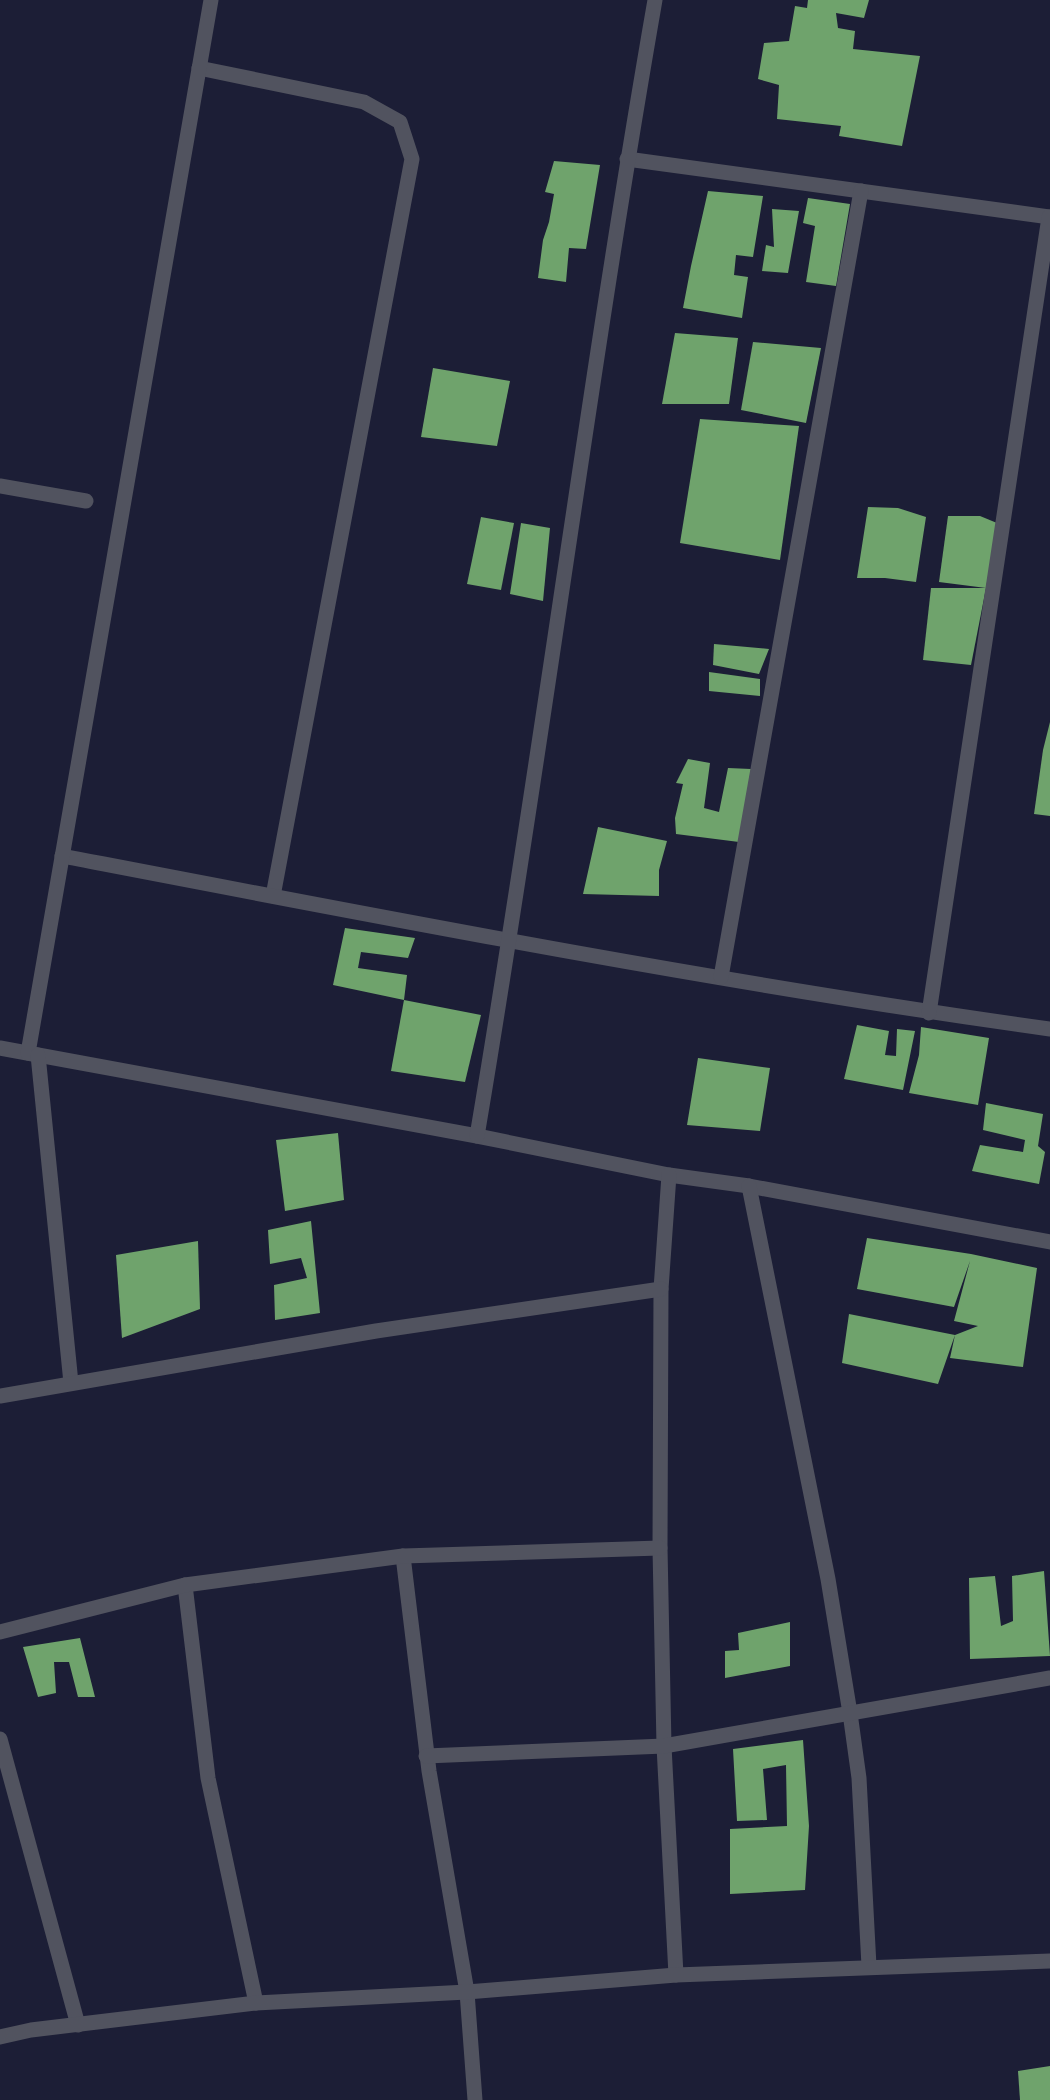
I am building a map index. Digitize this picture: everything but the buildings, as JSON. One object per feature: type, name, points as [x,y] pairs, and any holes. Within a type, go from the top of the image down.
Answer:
[{"type":"street","points":[[71,1383],[33,1054],[62,856],[211,0]]},
{"type":"street","points":[[477,1136],[510,941],[627,159],[655,0]]},
{"type":"street","points":[[199,68],[364,102],[400,122],[412,160],[273,896]]},
{"type":"street","points":[[627,159],[1050,217],[929,1013]]},
{"type":"street","points":[[721,977],[860,191]]},
{"type":"street","points":[[0,486],[86,501]]},
{"type":"street","points":[[62,856],[510,941],[929,1013],[1050,1030]]},
{"type":"street","points":[[0,1048],[477,1136],[669,1175],[749,1186],[1050,1242]]},
{"type":"street","points":[[669,1175],[661,1289],[660,1548],[664,1746],[676,1975]]},
{"type":"street","points":[[749,1186],[828,1579],[850,1713],[860,1778],[869,1966]]},
{"type":"street","points":[[0,1396],[376,1331],[661,1289]]},
{"type":"street","points":[[0,1632],[185,1585],[403,1556],[660,1548]]},
{"type":"street","points":[[403,1556],[426,1756],[467,1992],[475,2100]]},
{"type":"street","points":[[185,1585],[208,1778],[256,2003]]},
{"type":"street","points":[[426,1756],[664,1746],[1050,1678]]},
{"type":"street","points":[[0,1739],[78,2025]]},
{"type":"street","points":[[0,2037],[78,2025],[256,2003],[467,1992],[676,1975],[869,1966],[1050,1961]]}]
